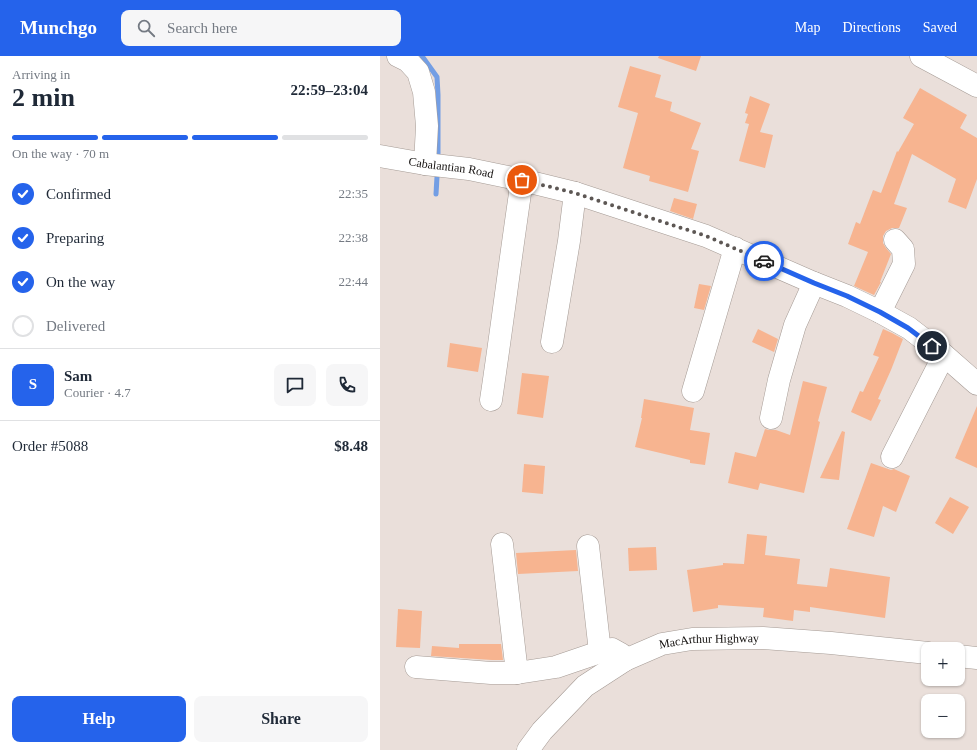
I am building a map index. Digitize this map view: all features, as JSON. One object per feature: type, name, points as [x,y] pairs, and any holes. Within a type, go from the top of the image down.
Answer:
[{"type":"street","points":[[398,56],[408,61],[418,72],[424,92],[427,126],[425,164]]},
{"type":"street","points":[[921,56],[977,86]]},
{"type":"street","name":"Cabalantian Road","points":[[380,156],[425,164],[469,169],[575,193],[706,236],[847,296],[880,312],[908,328],[944,355],[977,384]]},
{"type":"street","points":[[491,400],[522,180]]},
{"type":"street","points":[[552,342],[569,241],[575,193]]},
{"type":"street","points":[[880,312],[904,264],[903,249],[894,240]]},
{"type":"street","points":[[693,391],[734,248]]},
{"type":"street","points":[[771,418],[779,380],[796,324],[814,283]]},
{"type":"street","points":[[892,457],[944,355]]},
{"type":"street","points":[[502,544],[517,673]]},
{"type":"street","points":[[588,546],[600,652]]},
{"type":"street","name":"MacArthur Highway","points":[[528,750],[542,731],[585,686],[625,660],[662,644],[692,639],[763,638],[921,652]]},
{"type":"street","points":[[416,668],[490,673],[517,673],[556,667],[612,649],[621,654],[625,660]]},
{"type":"street","points":[[965,657],[977,658]]},
{"type":"building","points":[[659,56],[701,56],[696,71],[658,58]]},
{"type":"building","points":[[630,66],[661,75],[655,97],[672,102],[670,111],[701,123],[691,149],[699,151],[688,192],[649,181],[650,176],[623,168],[638,113],[618,107]]},
{"type":"building","points":[[920,88],[967,115],[960,128],[977,138],[977,179],[966,209],[948,202],[956,179],[912,154],[894,204],[907,208],[899,228],[892,228],[886,231],[883,236],[883,243],[891,254],[881,282],[874,295],[854,286],[868,252],[848,244],[856,222],[860,224],[873,190],[881,193],[897,151],[898,152],[914,124],[903,118]]},
{"type":"building","points":[[750,96],[770,104],[760,132],[773,135],[765,168],[739,161],[749,124],[745,123],[748,114],[745,113]]},
{"type":"building","points":[[674,198],[697,204],[693,219],[670,211]]},
{"type":"building","points":[[699,284],[711,286],[704,310],[694,308]]},
{"type":"building","points":[[758,329],[778,339],[774,352],[752,342]]},
{"type":"building","points":[[883,329],[903,339],[878,399],[881,400],[871,421],[851,412],[860,391],[863,392],[879,357],[873,355]]},
{"type":"building","points":[[450,343],[482,348],[478,372],[447,367]]},
{"type":"building","points":[[522,373],[549,376],[543,418],[517,414]]},
{"type":"building","points":[[803,381],[827,387],[818,421],[820,422],[804,493],[760,483],[758,490],[728,483],[735,452],[756,457],[765,429],[776,430],[790,435]]},
{"type":"building","points":[[644,399],[694,408],[690,430],[710,433],[705,465],[690,463],[690,460],[635,447],[642,418]]},
{"type":"building","points":[[977,406],[977,468],[955,458]]},
{"type":"building","points":[[842,431],[845,432],[839,480],[820,478]]},
{"type":"building","points":[[871,463],[891,470],[894,469],[910,476],[896,512],[883,506],[874,537],[847,529]]},
{"type":"building","points":[[524,464],[545,466],[543,494],[522,492]]},
{"type":"building","points":[[950,497],[969,507],[953,534],[935,523]]},
{"type":"building","points":[[747,534],[767,536],[765,555],[800,559],[797,584],[827,587],[830,568],[890,577],[885,618],[810,607],[810,612],[794,610],[793,621],[763,617],[764,608],[718,605],[718,608],[693,612],[687,570],[723,565],[723,563],[744,564]]},
{"type":"building","points":[[656,547],[657,570],[629,571],[628,548]]},
{"type":"building","points":[[576,550],[578,571],[518,574],[516,553]]},
{"type":"building","points":[[398,609],[422,611],[420,648],[396,647]]},
{"type":"building","points":[[459,644],[501,644],[503,660],[431,656],[432,646],[459,648]]},
{"type":"waterway","points":[[422,56],[437,77],[438,155]]},
{"type":"waterway","points":[[436,194],[437,177]]},
{"type":"way so far","points":[[522,180],[575,193],[706,236],[764,261]]},
{"type":"route","points":[[764,261],[847,296],[880,312],[908,328],[932,346]]}]
